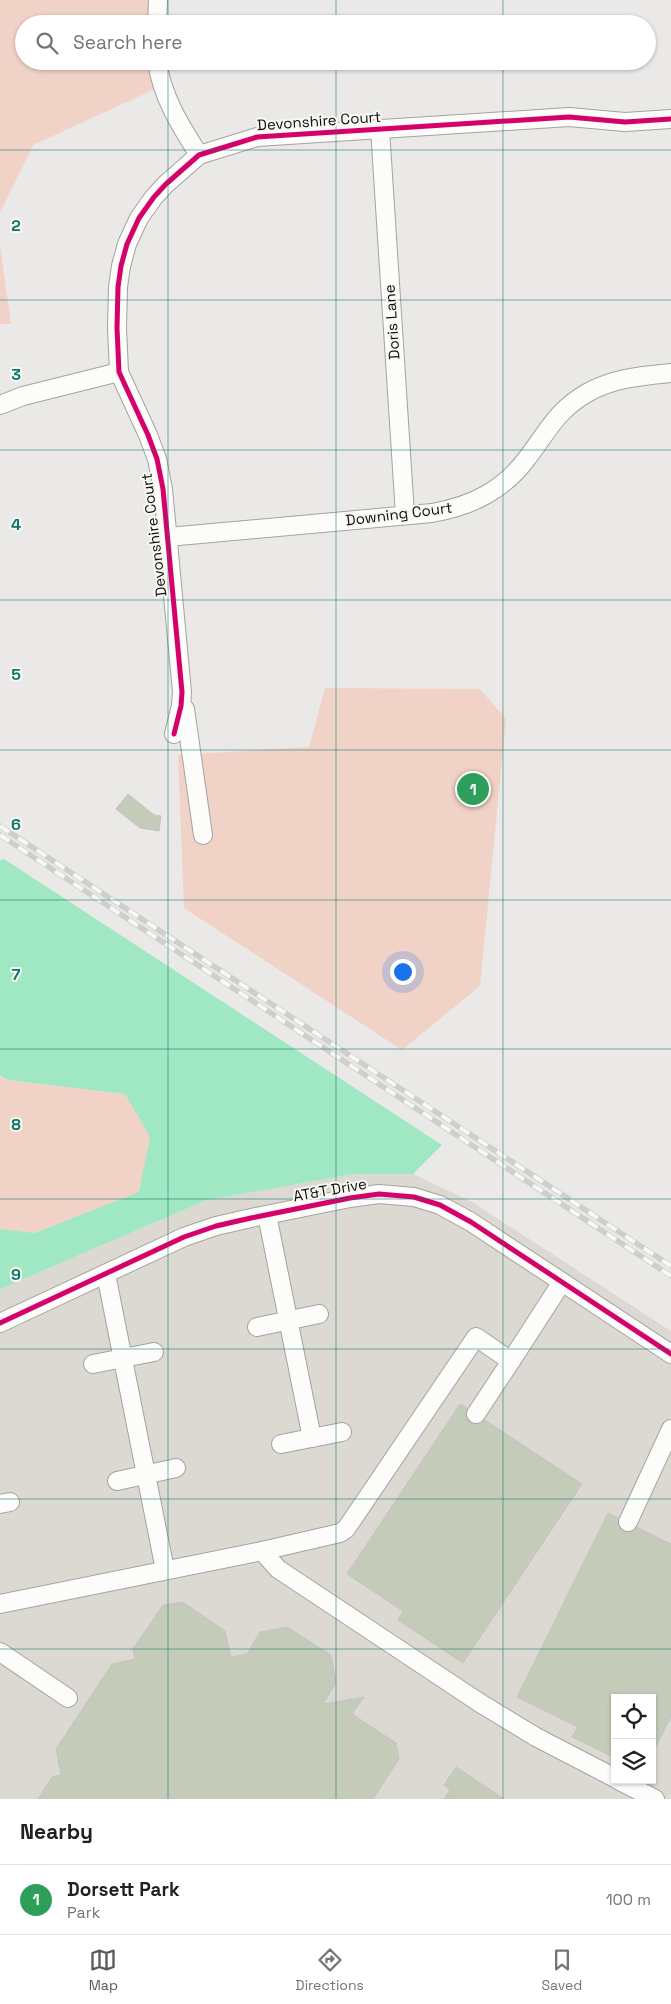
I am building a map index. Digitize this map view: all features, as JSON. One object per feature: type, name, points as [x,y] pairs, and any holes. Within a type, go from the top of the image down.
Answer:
[{"type":"street","points":[[157,15],[158,0]]},
{"type":"street","points":[[160,70],[170,107],[199,155]]},
{"type":"street","name":"Devonshire Court","points":[[174,734],[178,723],[182,692],[164,488],[157,459],[148,435],[119,372],[117,328],[118,287],[127,244],[139,218],[154,197],[199,155],[257,137],[569,117],[625,122],[671,118]]},
{"type":"street","name":"Doris Lane","points":[[380,129],[405,515]]},
{"type":"street","points":[[0,405],[23,396],[119,372]]},
{"type":"street","name":"Downing Court","points":[[168,537],[405,515],[453,509],[475,502],[494,492],[520,468],[557,416],[586,394],[622,379],[671,373]]},
{"type":"street","points":[[182,692],[203,835]]},
{"type":"street","name":"AT&T Drive","points":[[0,1323],[184,1237],[216,1226],[350,1198],[379,1194],[414,1197],[440,1204],[471,1222],[671,1354]]},
{"type":"street","points":[[267,1215],[312,1438]]},
{"type":"street","points":[[106,1274],[165,1570]]},
{"type":"street","points":[[476,1414],[562,1282]]},
{"type":"street","points":[[258,1327],[319,1314]]},
{"type":"street","points":[[0,1604],[262,1551],[340,1533],[346,1529],[476,1337],[511,1361]]},
{"type":"street","points":[[93,1364],[154,1352]]},
{"type":"street","points":[[628,1522],[671,1429]]},
{"type":"street","points":[[281,1444],[342,1432]]},
{"type":"street","points":[[117,1481],[176,1468]]},
{"type":"street","points":[[262,1551],[278,1569],[480,1702],[536,1737],[611,1776]]},
{"type":"street","points":[[0,1652],[68,1698]]},
{"type":"street","points":[[626,1784],[655,1799]]},
{"type":"shaded area","points":[[0,0],[148,0],[149,15],[15,15],[15,70],[154,70],[155,89],[33,145],[0,213]]},
{"type":"shaded area","points":[[0,246],[11,324],[0,324]]},
{"type":"shaded area","points":[[325,688],[480,689],[506,719],[480,986],[402,1050],[184,908],[178,755],[309,747]]},
{"type":"shaded area","points":[[4,859],[442,1145],[413,1174],[353,1174],[207,1200],[0,1289],[0,1229],[35,1233],[139,1192],[150,1137],[125,1094],[8,1080],[0,1075],[0,860]]},
{"type":"shaded area","points":[[0,1075],[8,1080],[125,1094],[150,1137],[140,1192],[35,1233],[0,1229]]},
{"type":"shaded area","points":[[353,1174],[413,1174],[472,1202],[671,1331],[671,1799],[0,1799],[0,1289],[207,1200]]},
{"type":"building","points":[[128,794],[154,815],[161,816],[159,831],[140,828],[116,809]]},
{"type":"building","points":[[460,1404],[467,1408],[465,1414],[470,1423],[476,1425],[485,1420],[582,1484],[463,1663],[398,1620],[403,1611],[347,1574]]},
{"type":"building","points":[[608,1513],[618,1518],[618,1523],[623,1531],[629,1532],[637,1527],[671,1544],[671,1717],[656,1746],[656,1694],[611,1694],[611,1756],[572,1737],[578,1727],[517,1697]]},
{"type":"building","points":[[183,1602],[225,1631],[231,1657],[247,1654],[260,1632],[287,1627],[331,1655],[336,1683],[323,1704],[364,1697],[352,1714],[396,1743],[399,1759],[373,1799],[38,1799],[52,1777],[61,1775],[56,1749],[112,1664],[135,1659],[133,1649],[163,1605]]},
{"type":"building","points":[[456,1767],[504,1799],[444,1799],[450,1790],[444,1785]]},
{"type":"railway","points":[[0,826],[671,1266]]},
{"type":"railway","points":[[0,835],[671,1276]]},
{"type":"cycle path","points":[[174,734],[181,706],[182,692],[163,489],[157,459],[148,435],[119,372],[117,328],[118,287],[127,244],[139,218],[154,197],[199,155],[257,137],[569,117],[625,122],[671,119]]},
{"type":"cycle path","points":[[0,1323],[184,1237],[216,1226],[350,1198],[379,1194],[414,1197],[440,1205],[471,1222],[671,1354]]},
{"type":"place","name":"Dorsett Park","points":[[473,789]]}]
